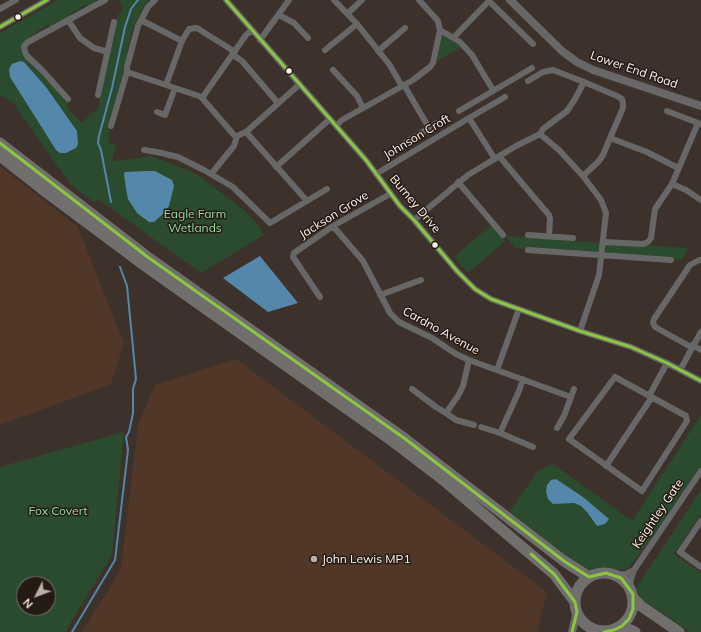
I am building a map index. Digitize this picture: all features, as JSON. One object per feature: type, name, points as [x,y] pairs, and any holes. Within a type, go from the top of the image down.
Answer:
[{"type":"highway","points":[[0,143],[149,258],[404,438],[564,561],[586,576],[606,573],[621,578],[635,598],[662,621],[678,632]]},
{"type":"highway","points":[[0,156],[148,268],[391,440],[441,478],[554,574],[573,602],[581,620],[587,626],[604,632],[628,629],[629,619],[635,598]]},
{"type":"highway","points":[[573,602],[586,576]]},
{"type":"street","points":[[0,9],[16,0]]},
{"type":"street","points":[[0,27],[47,0]]},
{"type":"street","points":[[68,99],[27,56],[24,46],[28,42],[105,0]]},
{"type":"street","points":[[111,126],[141,20],[148,7],[156,0]]},
{"type":"street","name":"Burney Drive","points":[[226,0],[336,126],[376,174],[400,206],[414,220],[452,266],[476,289],[491,299],[630,347],[667,363],[701,381]]},
{"type":"street","points":[[260,40],[289,0]]},
{"type":"street","points":[[334,0],[348,13],[389,64],[429,128]]},
{"type":"street","points":[[348,13],[362,0]]},
{"type":"street","points":[[336,126],[342,120],[403,86],[424,72],[433,63],[440,30],[438,21],[419,0]]},
{"type":"street","name":"Lower End Road","points":[[510,0],[562,51],[577,62],[594,70],[701,106]]},
{"type":"street","points":[[454,37],[489,1],[533,44]]},
{"type":"street","points":[[278,15],[294,23],[308,38]]},
{"type":"street","points":[[68,20],[80,38],[94,48],[108,52]]},
{"type":"street","points":[[141,20],[182,41]]},
{"type":"street","points":[[98,95],[114,22]]},
{"type":"street","points":[[325,50],[357,24]]},
{"type":"street","points":[[166,85],[182,41],[189,29],[197,28],[234,53],[278,103]]},
{"type":"street","points":[[378,51],[405,28]]},
{"type":"street","points":[[202,98],[246,35],[252,30]]},
{"type":"street","points":[[440,30],[454,37],[472,55],[493,90]]},
{"type":"street","points":[[459,111],[532,68]]},
{"type":"street","points":[[333,70],[357,96],[363,108]]},
{"type":"street","points":[[528,81],[544,72],[554,70],[622,99],[622,108],[603,155],[599,161],[583,176]]},
{"type":"street","points":[[127,72],[199,96],[234,135],[237,136]]},
{"type":"street","points":[[414,220],[458,182],[497,157],[540,134],[567,111],[584,82]]},
{"type":"street","points":[[211,174],[234,146],[237,136],[246,132],[300,84]]},
{"type":"street","points":[[157,112],[165,115],[175,88]]},
{"type":"street","name":"Johnson Croft","points":[[376,174],[504,97]]},
{"type":"street","points":[[604,242],[643,244],[648,242],[650,238],[655,208],[672,184],[678,168],[700,124],[667,110]]},
{"type":"street","name":"Johnson Croft","points":[[469,118],[497,157],[549,215],[549,236]]},
{"type":"street","points":[[276,166],[330,119]]},
{"type":"street","points":[[400,146],[437,123]]},
{"type":"street","points":[[246,132],[306,201]]},
{"type":"street","points":[[540,134],[559,150],[583,176],[601,200],[606,213],[604,242],[598,278],[580,331]]},
{"type":"street","points":[[610,138],[647,152],[678,168]]},
{"type":"street","points":[[144,150],[178,157],[211,174],[233,188],[270,223],[327,189]]},
{"type":"street","points":[[458,182],[503,235]]},
{"type":"street","points":[[672,184],[686,190],[701,200]]},
{"type":"street","name":"Jackson Grove","points":[[320,297],[293,257],[294,253],[333,226],[390,194]]},
{"type":"street","name":"Cardno Avenue","points":[[333,226],[363,261],[390,313],[399,322],[432,338],[468,360],[571,397]]},
{"type":"street","points":[[528,235],[573,238]]},
{"type":"street","points":[[528,250],[671,260]]},
{"type":"street","points":[[701,260],[690,265],[654,319],[653,323],[655,327],[701,350]]},
{"type":"street","name":"Cardno Avenue","points":[[380,295],[421,280]]},
{"type":"street","points":[[497,370],[519,309]]},
{"type":"street","points":[[680,370],[701,332]]},
{"type":"street","points":[[446,413],[463,386],[468,360]]},
{"type":"street","points":[[606,466],[651,397],[667,363]]},
{"type":"street","points":[[615,377],[651,397],[686,416],[687,421],[642,491],[569,439],[615,377]]},
{"type":"street","points":[[500,433],[519,392],[523,379]]},
{"type":"street","points":[[412,389],[456,420],[474,425]]},
{"type":"street","points":[[557,428],[564,416],[574,389]]},
{"type":"street","points":[[481,427],[500,433],[533,447]]},
{"type":"street","name":"Keightley Gate","points":[[635,598],[631,579],[634,570],[701,471]]},
{"type":"street","points":[[701,521],[680,552],[701,567]]},
{"type":"street","points":[[615,575],[626,574],[634,570]]},
{"type":"street","points":[[572,632],[573,602]]},
{"type":"shaded area","points":[[0,166],[78,227],[124,343],[111,384],[0,425]]},
{"type":"shaded area","points":[[236,359],[547,592],[537,632],[82,632],[121,569],[138,425],[155,385]]},
{"type":"green space","name":"Eagle Farm Wetlands","points":[[58,0],[97,0],[90,5],[87,4],[70,14],[68,18],[51,27],[48,25],[30,36],[29,39],[21,45],[71,99],[66,106],[81,123],[98,108],[117,17],[123,9],[119,0],[149,0],[145,4],[132,30],[109,130],[109,143],[116,144],[112,160],[117,161],[151,156],[190,171],[202,178],[245,211],[254,220],[264,235],[201,273],[98,199],[94,202],[70,184],[14,104],[5,97],[0,96],[0,33]]},
{"type":"green space","points":[[442,33],[461,47],[437,61]]},
{"type":"green space","points":[[491,225],[505,241],[468,273],[454,257]]},
{"type":"green space","points":[[505,236],[602,243],[601,254],[516,248]]},
{"type":"green space","points":[[605,243],[689,248],[681,260],[604,254]]},
{"type":"green space","points":[[701,415],[701,465],[653,537],[628,568],[621,570],[603,568],[587,573],[509,512],[538,471],[553,464],[632,521]]},
{"type":"green space","name":"Fox Covert","points":[[124,432],[112,555],[65,632],[0,632],[0,467]]},
{"type":"green space","points":[[701,490],[701,514],[674,554],[701,573],[701,632],[690,632],[640,598],[636,588]]},
{"type":"water","points":[[20,61],[24,62],[46,87],[77,131],[78,144],[76,148],[66,153],[60,153],[56,150],[10,77],[9,69],[12,64]]},
{"type":"water","points":[[155,171],[172,180],[174,186],[169,206],[154,222],[149,222],[137,213],[128,199],[124,174],[125,172]]},
{"type":"water","points":[[260,256],[298,303],[268,312],[223,278]]},
{"type":"water","points":[[556,479],[583,497],[609,519],[605,524],[597,526],[581,506],[574,503],[553,504],[548,499],[546,491],[547,485],[551,480]]},
{"type":"waterway","points":[[111,202],[101,150],[98,143],[125,27],[131,9],[138,0]]},
{"type":"waterway","points":[[72,632],[115,560],[128,450],[126,437],[129,432],[133,413],[133,389],[136,379],[127,286],[120,267]]},
{"type":"transit line","points":[[0,27],[47,0]]},
{"type":"transit line","points":[[226,0],[366,160],[400,206],[414,220],[457,271],[475,289],[491,299],[580,331],[631,347],[667,363],[701,381]]},
{"type":"transit line","points":[[0,143],[149,258],[404,438],[564,561],[589,577],[606,573],[621,578],[633,594],[633,609],[629,619],[622,626],[614,630],[604,632]]},
{"type":"transit line","points":[[531,554],[554,574],[575,602],[577,612],[572,632]]},
{"type":"place","name":"John Lewis MP1","points":[[314,559]]}]
